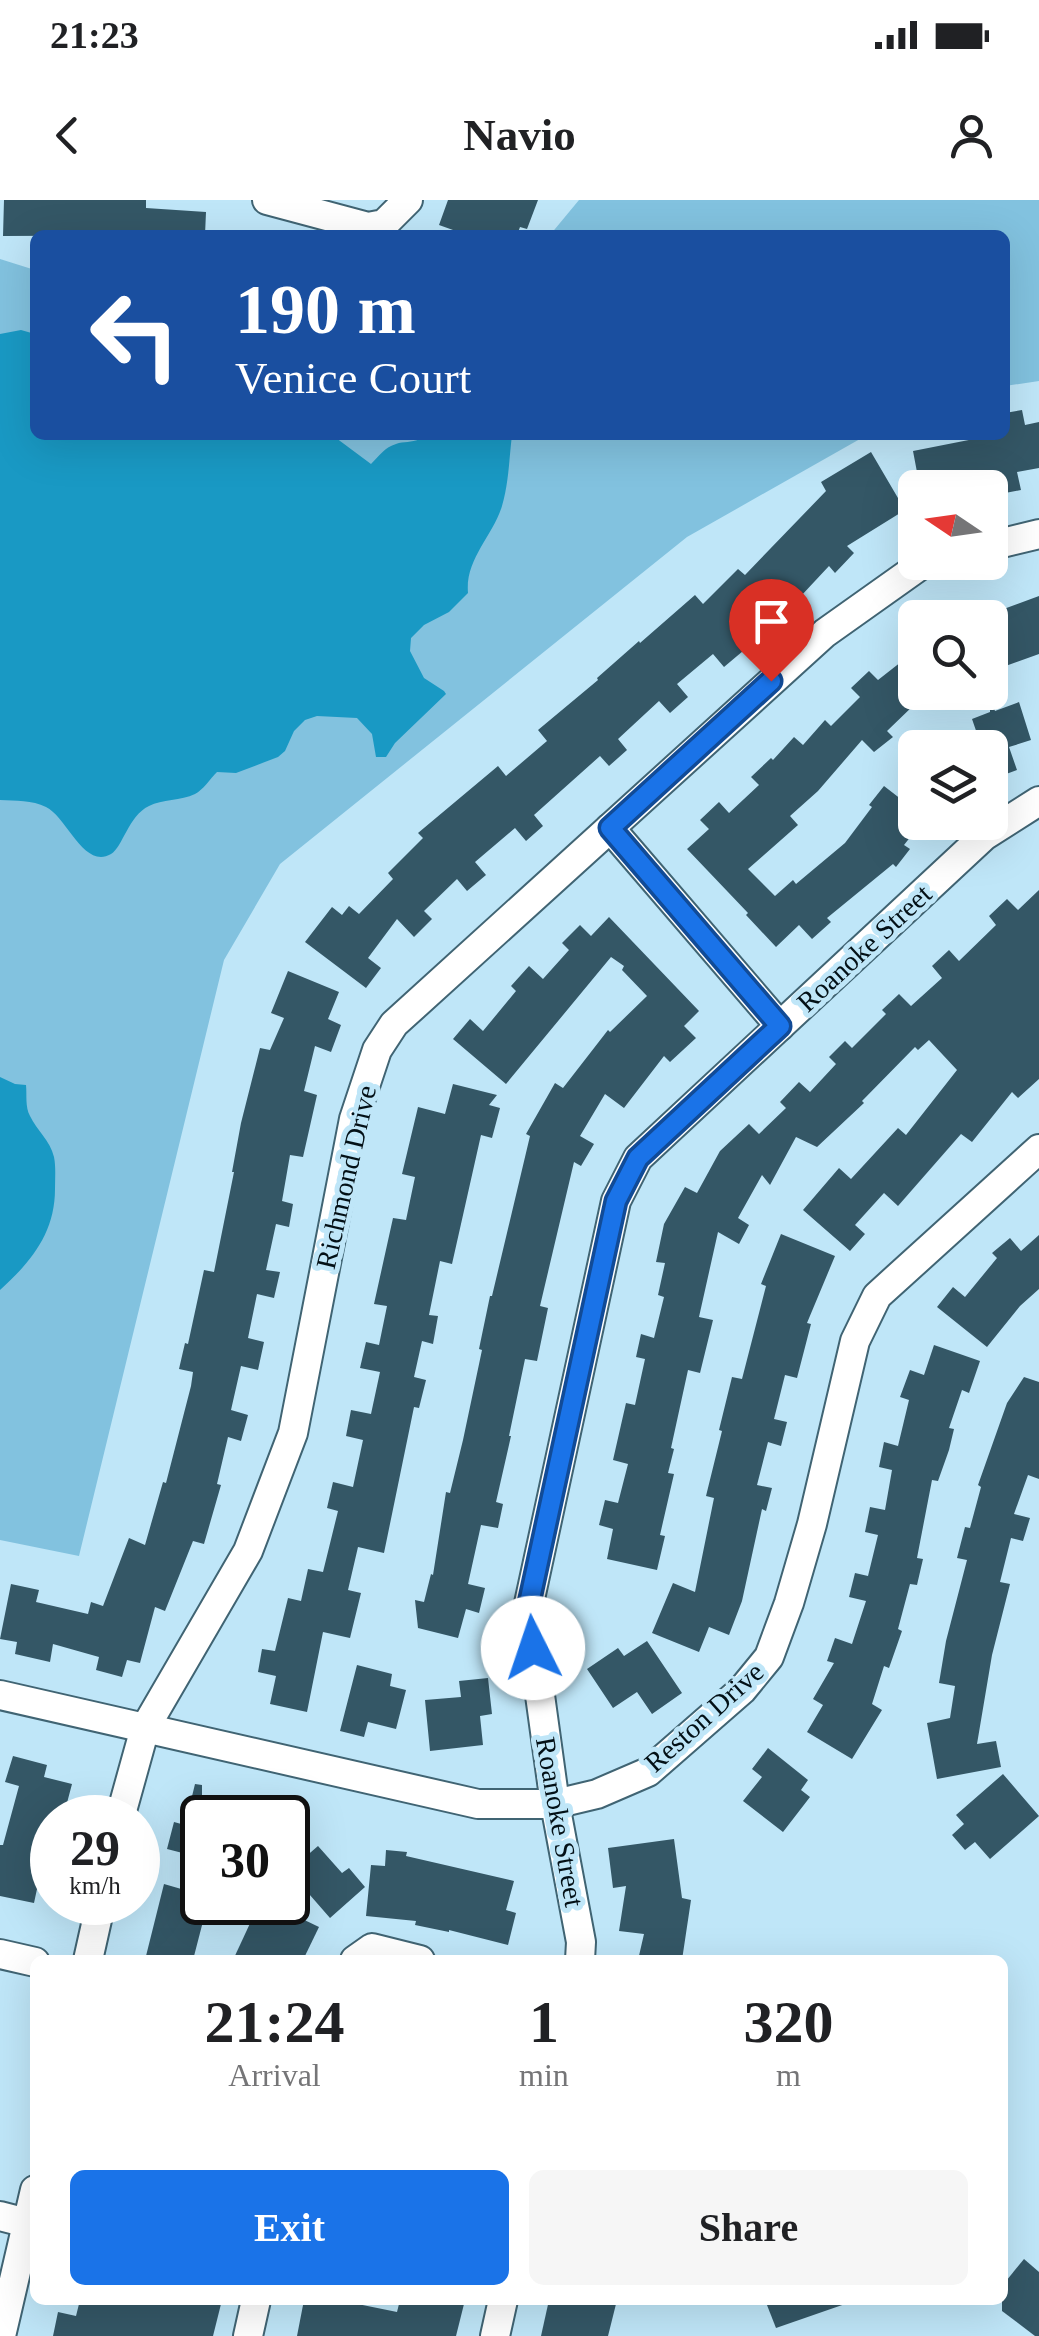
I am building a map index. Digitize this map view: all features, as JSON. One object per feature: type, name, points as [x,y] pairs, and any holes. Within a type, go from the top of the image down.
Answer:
[{"type":"street","points":[[267,200],[376,230]]},
{"type":"street","points":[[381,230],[408,200]]},
{"type":"street","points":[[1008,542],[1039,534]]},
{"type":"street","name":"Richmond Drive","points":[[126,1795],[144,1728],[248,1551],[293,1432],[354,1119],[377,1050],[394,1024],[824,632],[899,580]]},
{"type":"street","name":"Roanoke Street","points":[[580,1955],[528,1608],[616,1201],[638,1158],[984,836],[1039,801]]},
{"type":"street","points":[[610,828],[780,1026]]},
{"type":"street","name":"Reston Drive","points":[[0,1695],[478,1804],[555,1804],[597,1794],[648,1772],[742,1690],[769,1657],[812,1524],[855,1340],[877,1296],[1039,1150]]},
{"type":"street","points":[[89,1955],[96,1925]]},
{"type":"street","points":[[362,1955],[372,1948],[400,1955]]},
{"type":"street","points":[[0,1954],[30,1961]]},
{"type":"street","points":[[1,2336],[14,2220],[30,2197]]},
{"type":"street","points":[[248,2336],[255,2305]]},
{"type":"street","points":[[494,2336],[502,2305]]},
{"type":"shaded area","points":[[579,200],[1039,200],[1039,381],[1010,385],[1010,230],[554,230]]},
{"type":"shaded area","points":[[0,259],[30,268],[30,440],[858,440],[687,537],[280,864],[224,960],[79,1556],[0,1540]]},
{"type":"shaded area","points":[[30,333],[30,440],[339,440],[371,464],[399,443],[511,440],[502,506],[475,558],[468,593],[449,612],[424,625],[411,638],[410,651],[424,678],[446,694],[395,743],[386,757],[376,757],[372,734],[357,718],[317,716],[305,720],[278,757],[236,773],[217,772],[195,794],[154,804],[142,811],[111,854],[101,857],[84,849],[46,807],[0,800],[0,334]]},
{"type":"shaded area","points":[[0,1077],[26,1085],[28,1112],[52,1151],[55,1173],[54,1205],[46,1233],[22,1269],[0,1290]]},
{"type":"building","points":[[4,200],[146,200],[146,208],[206,212],[205,230],[30,230],[30,236],[3,236]]},
{"type":"building","points":[[448,200],[538,200],[527,229],[453,230],[439,225]]},
{"type":"building","points":[[1022,410],[1025,425],[1039,422],[1039,468],[1017,472],[1021,490],[1008,492],[1008,470],[917,470],[913,451],[969,440],[1010,440],[1010,412]]},
{"type":"building","points":[[871,452],[898,498],[898,514],[847,546],[854,553],[835,573],[829,566],[772,627],[762,617],[736,643],[743,651],[724,667],[713,654],[677,684],[688,697],[670,713],[659,701],[618,739],[627,750],[609,766],[600,756],[534,815],[543,826],[526,841],[515,828],[475,862],[486,875],[467,891],[457,879],[424,911],[432,919],[414,937],[397,919],[368,958],[381,968],[366,988],[305,942],[332,907],[342,915],[349,906],[359,914],[393,879],[388,873],[423,838],[418,833],[498,766],[506,776],[547,741],[538,730],[639,641],[695,595],[703,604],[738,569],[745,575],[826,491],[821,482]]},
{"type":"building","points":[[1039,596],[1039,654],[1008,665],[1008,607]]},
{"type":"building","points":[[898,664],[898,710],[909,710],[887,731],[893,737],[874,752],[862,740],[818,791],[790,816],[798,825],[748,869],[775,896],[793,880],[796,884],[845,843],[884,786],[898,797],[898,840],[908,840],[904,845],[910,849],[896,867],[893,864],[827,918],[831,922],[812,939],[799,925],[776,947],[687,849],[709,829],[700,820],[719,802],[729,813],[759,785],[751,777],[794,737],[803,745],[825,720],[831,726],[860,697],[851,688],[869,671],[878,680]]},
{"type":"building","points":[[1019,702],[1031,740],[1009,747],[1017,770],[1008,773],[1008,730],[976,730],[972,719],[990,710],[1008,710],[1008,706]]},
{"type":"building","points":[[1039,890],[1039,1079],[1018,1098],[1012,1092],[972,1142],[961,1134],[898,1206],[884,1193],[855,1225],[865,1234],[850,1251],[803,1210],[839,1168],[851,1179],[898,1128],[906,1135],[957,1070],[929,1040],[918,1050],[915,1047],[817,1147],[796,1137],[770,1185],[762,1175],[738,1218],[749,1225],[739,1244],[718,1232],[699,1317],[713,1320],[700,1373],[688,1370],[671,1448],[674,1449],[668,1473],[674,1474],[660,1535],[665,1536],[657,1570],[607,1559],[613,1529],[599,1525],[605,1500],[618,1503],[628,1464],[613,1460],[626,1403],[635,1405],[645,1359],[636,1357],[641,1334],[654,1338],[664,1297],[658,1295],[665,1263],[656,1262],[664,1224],[685,1187],[697,1193],[720,1151],[749,1124],[759,1134],[786,1108],[780,1102],[799,1082],[810,1092],[836,1064],[829,1057],[845,1041],[852,1048],[886,1014],[882,1010],[899,994],[911,1006],[942,978],[932,966],[949,950],[959,961],[996,925],[989,916],[1007,899],[1018,910]]},
{"type":"building","points":[[609,917],[699,1011],[684,1026],[696,1038],[670,1062],[664,1056],[624,1108],[605,1094],[580,1136],[594,1144],[581,1166],[574,1162],[540,1306],[548,1308],[537,1361],[525,1359],[509,1436],[496,1502],[503,1504],[498,1528],[481,1525],[468,1584],[485,1588],[479,1613],[466,1609],[458,1638],[418,1628],[415,1600],[424,1602],[433,1575],[446,1492],[450,1493],[463,1440],[490,1296],[530,1136],[526,1134],[555,1083],[563,1088],[608,1030],[647,996],[622,970],[624,966],[611,957],[506,1084],[453,1039],[470,1019],[483,1031],[516,991],[511,986],[529,966],[543,979],[569,950],[562,943],[580,925],[591,936]]},
{"type":"building","points":[[288,971],[339,992],[328,1019],[341,1025],[331,1052],[315,1046],[304,1091],[317,1095],[303,1157],[290,1155],[282,1201],[293,1204],[289,1227],[276,1224],[266,1270],[280,1272],[274,1298],[257,1294],[248,1338],[264,1342],[258,1370],[241,1366],[231,1410],[248,1415],[241,1441],[228,1437],[217,1484],[221,1485],[204,1544],[193,1541],[165,1611],[155,1607],[140,1663],[127,1660],[122,1677],[96,1670],[99,1657],[53,1644],[50,1662],[15,1654],[17,1642],[0,1639],[11,1584],[39,1590],[36,1602],[88,1614],[91,1602],[103,1606],[129,1538],[145,1545],[191,1386],[193,1372],[179,1369],[185,1343],[188,1344],[204,1270],[214,1272],[241,1123],[260,1048],[270,1050],[284,1018],[271,1013]]},
{"type":"building","points":[[453,1084],[497,1095],[489,1105],[500,1108],[492,1138],[481,1135],[452,1264],[440,1261],[429,1315],[438,1316],[433,1344],[422,1341],[414,1377],[426,1380],[419,1408],[414,1407],[384,1553],[358,1547],[348,1590],[361,1593],[350,1638],[323,1632],[307,1712],[270,1704],[276,1676],[258,1672],[262,1649],[275,1651],[288,1598],[301,1601],[308,1569],[323,1572],[338,1511],[327,1508],[333,1482],[353,1487],[363,1440],[346,1436],[351,1410],[371,1414],[380,1372],[360,1368],[366,1342],[379,1345],[387,1306],[374,1304],[393,1218],[406,1220],[415,1177],[402,1174],[418,1107],[445,1114]]},
{"type":"building","points":[[781,1234],[835,1256],[807,1323],[811,1324],[797,1378],[785,1375],[774,1419],[787,1422],[781,1446],[768,1442],[757,1485],[772,1488],[766,1511],[762,1509],[742,1601],[729,1635],[709,1627],[699,1652],[652,1633],[673,1583],[695,1592],[714,1498],[706,1496],[722,1431],[719,1430],[732,1377],[742,1379],[766,1286],[761,1284]]},
{"type":"building","points":[[1039,1235],[1039,1289],[987,1347],[937,1307],[953,1287],[965,1297],[997,1258],[992,1253],[1010,1238],[1021,1251]]},
{"type":"building","points":[[934,1345],[980,1361],[969,1393],[962,1390],[938,1481],[932,1480],[917,1558],[923,1559],[917,1585],[910,1584],[898,1629],[902,1631],[889,1668],[884,1666],[872,1704],[882,1710],[852,1759],[807,1732],[823,1705],[813,1699],[834,1663],[827,1661],[835,1638],[852,1644],[866,1601],[849,1597],[855,1573],[868,1576],[878,1535],[865,1532],[870,1507],[885,1510],[892,1470],[879,1467],[884,1442],[898,1446],[909,1400],[900,1397],[910,1370],[924,1375]]},
{"type":"building","points":[[1024,1377],[1039,1382],[1039,1479],[1028,1475],[1014,1514],[1030,1518],[1023,1541],[1011,1538],[1000,1582],[1010,1584],[992,1655],[977,1744],[996,1741],[1001,1767],[937,1779],[927,1723],[950,1718],[955,1686],[939,1683],[967,1560],[957,1558],[965,1527],[970,1528],[981,1487],[978,1485],[1007,1403]]},
{"type":"building","points":[[647,1641],[682,1693],[652,1714],[637,1692],[613,1708],[587,1669],[618,1648],[624,1656]]},
{"type":"building","points":[[357,1665],[392,1674],[390,1686],[406,1690],[396,1729],[368,1722],[364,1737],[340,1731]]},
{"type":"building","points":[[488,1678],[492,1714],[480,1716],[483,1745],[430,1751],[425,1700],[461,1697],[459,1681]]},
{"type":"building","points":[[768,1748],[808,1780],[801,1790],[810,1797],[783,1832],[743,1801],[762,1777],[752,1769]]},
{"type":"building","points":[[13,1756],[47,1765],[44,1777],[72,1784],[69,1795],[30,1795],[30,1902],[0,1896],[0,1845],[19,1786],[5,1782]]},
{"type":"building","points":[[1003,1774],[1039,1816],[990,1859],[975,1842],[965,1850],[952,1835],[964,1824],[956,1815]]},
{"type":"building","points":[[195,1784],[202,1785],[202,1795],[192,1795]]},
{"type":"building","points":[[174,1822],[180,1824],[180,1852],[167,1849]]},
{"type":"building","points":[[674,1839],[682,1898],[691,1900],[683,1955],[639,1955],[644,1934],[619,1931],[626,1886],[613,1888],[608,1848]]},
{"type":"building","points":[[318,1846],[342,1873],[349,1868],[365,1887],[330,1918],[310,1895],[310,1853]]},
{"type":"building","points":[[386,1850],[514,1881],[506,1910],[516,1913],[508,1945],[415,1925],[416,1921],[366,1916],[371,1865],[385,1866]]},
{"type":"building","points":[[164,1884],[180,1889],[180,1925],[202,1925],[194,1955],[146,1955],[154,1925],[160,1925]]},
{"type":"building","points":[[310,1923],[319,1927],[305,1955],[235,1955],[249,1925]]},
{"type":"building","points":[[1024,2259],[1039,2272],[1039,2336],[1002,2311],[1002,2305],[1008,2305],[1008,2279]]},
{"type":"building","points":[[79,2305],[221,2305],[213,2336],[53,2336],[58,2312],[76,2316]]},
{"type":"building","points":[[303,2305],[363,2305],[397,2312],[399,2305],[464,2305],[456,2336],[297,2336]]},
{"type":"building","points":[[548,2305],[616,2305],[608,2336],[541,2336]]},
{"type":"building","points":[[767,2305],[842,2305],[776,2328]]},
{"type":"route","points":[[533,1648],[528,1608],[616,1201],[638,1158],[780,1026],[610,828],[771,681]]}]
